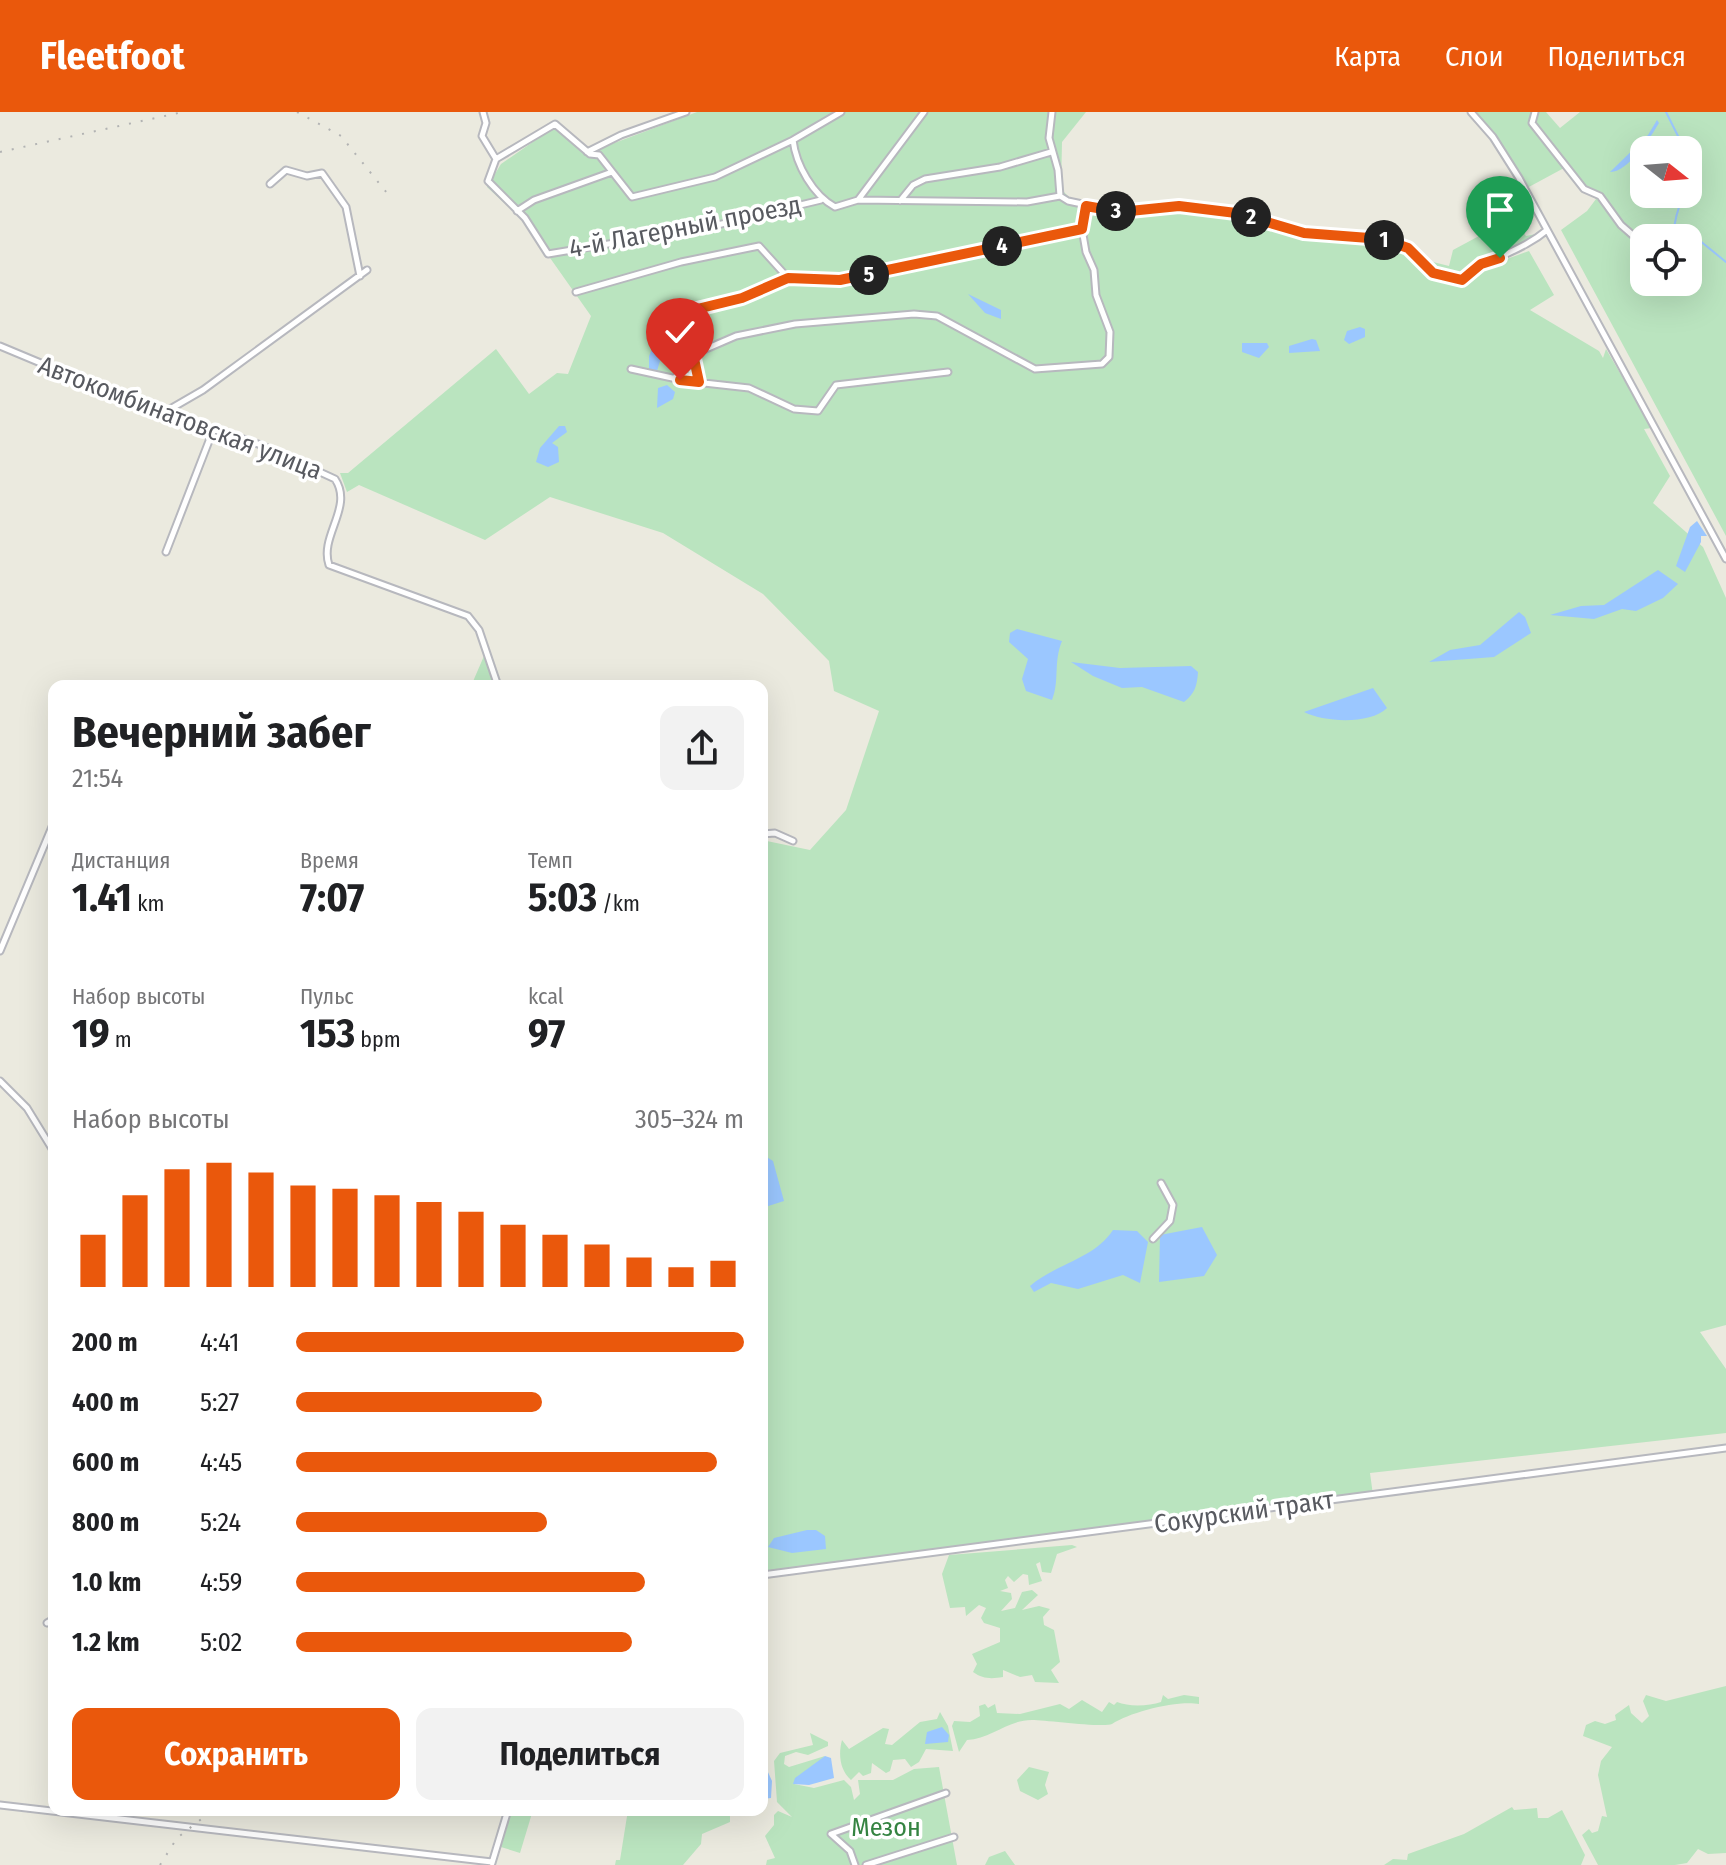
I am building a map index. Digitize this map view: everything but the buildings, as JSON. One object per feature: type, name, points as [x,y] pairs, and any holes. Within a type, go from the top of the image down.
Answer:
[{"type":"street","points":[[483,112],[486,123],[482,136],[496,159]]},
{"type":"street","points":[[587,152],[621,135],[686,112]]},
{"type":"street","points":[[612,172],[534,200],[517,211],[488,181],[496,159],[555,124],[587,152],[599,155],[632,197],[715,177],[815,130],[841,112]]},
{"type":"street","points":[[858,200],[924,112]]},
{"type":"street","points":[[1052,112],[1051,152],[1058,170],[1060,196],[1086,206],[1120,212],[1179,206],[1236,213],[1304,233],[1382,239],[1408,248],[1433,273],[1462,280],[1481,264],[1510,256],[1547,230]]},
{"type":"street","points":[[1471,112],[1493,137],[1547,230],[1726,559]]},
{"type":"street","points":[[1535,112],[1532,123],[1584,189],[1600,196],[1630,233]]},
{"type":"street","points":[[794,138],[812,187],[821,200]]},
{"type":"street","points":[[900,201],[913,185],[925,179],[1000,167],[1051,152]]},
{"type":"street","points":[[270,184],[286,170],[307,176],[322,173],[346,207],[360,276]]},
{"type":"street","name":"4-й Лагерный проезд","points":[[517,211],[548,254],[705,228],[821,200],[835,207],[858,200],[1027,202],[1060,196]]},
{"type":"street","points":[[692,355],[736,336],[795,324],[914,314],[937,316],[1035,369],[1106,362],[1110,332],[1096,295],[1094,270],[1086,252],[1082,229],[1086,206]]},
{"type":"street","points":[[699,382],[685,329],[685,317],[689,311],[742,298],[788,278],[840,280],[1082,229]]},
{"type":"street","points":[[576,292],[681,262],[759,246],[788,278]]},
{"type":"street","points":[[165,413],[203,390],[367,270]]},
{"type":"street","name":"Автокомбинатовская улица","points":[[0,346],[165,413],[261,445],[335,479],[342,497],[326,547],[329,565],[468,616],[479,630],[496,680]]},
{"type":"street","points":[[631,369],[749,388],[794,409],[818,411],[836,385],[948,372]]},
{"type":"street","points":[[166,552],[214,428]]},
{"type":"street","points":[[768,834],[775,833],[793,841]]},
{"type":"street","points":[[0,951],[48,836]]},
{"type":"street","points":[[0,1081],[27,1108],[48,1142]]},
{"type":"street","points":[[1153,1239],[1170,1221],[1173,1205],[1161,1183]]},
{"type":"street","name":"Сокурский тракт","points":[[768,1574],[1726,1448]]},
{"type":"street","points":[[855,1865],[850,1851],[831,1834],[946,1793]]},
{"type":"street","points":[[0,1805],[48,1811]]},
{"type":"street","points":[[92,1816],[492,1864],[506,1816]]},
{"type":"street","points":[[866,1865],[954,1837]]},
{"type":"green space","points":[[697,112],[1086,112],[1062,142],[1061,189],[1071,199],[1242,216],[1307,234],[1399,244],[1421,259],[1449,266],[1453,250],[1479,236],[1480,239],[1494,231],[1521,229],[1526,236],[1536,234],[1522,246],[1468,273],[1529,251],[1554,295],[1530,310],[1599,351],[1603,358],[1606,349],[1652,428],[1644,429],[1670,476],[1653,503],[1703,547],[1726,598],[1726,1325],[1700,1332],[1726,1369],[1726,1433],[1370,1473],[1373,1495],[768,1574],[768,841],[810,850],[846,810],[879,711],[834,691],[829,661],[763,594],[663,533],[550,497],[485,540],[359,485],[347,492],[340,473],[348,473],[496,349],[529,394],[557,373],[568,374],[591,316],[524,221],[487,187],[501,164],[560,123],[585,154]]},
{"type":"green space","points":[[1475,112],[1546,112],[1560,128],[1580,112],[1726,112],[1726,536],[1561,230],[1587,211],[1596,199],[1564,168],[1527,188]]},
{"type":"green space","points":[[487,655],[496,680],[474,680]]},
{"type":"green space","points":[[1077,1547],[1057,1554],[1051,1573],[1042,1572],[1040,1562],[1036,1564],[1042,1581],[1029,1585],[1028,1575],[1023,1574],[1014,1582],[1008,1576],[1005,1580],[1008,1588],[1000,1591],[1011,1593],[1012,1599],[1001,1611],[1015,1608],[1022,1592],[1032,1590],[1038,1595],[1022,1610],[1039,1606],[1050,1609],[1043,1617],[1044,1625],[1054,1630],[1060,1662],[1051,1670],[1059,1683],[1035,1682],[1032,1675],[1020,1677],[1003,1670],[1003,1677],[995,1678],[973,1672],[977,1664],[972,1654],[1000,1642],[1000,1628],[984,1623],[981,1618],[986,1608],[979,1605],[966,1616],[965,1607],[950,1608],[942,1574],[949,1555]]},
{"type":"green space","points":[[1726,1686],[1726,1853],[1708,1854],[1698,1849],[1687,1863],[1675,1865],[1598,1865],[1582,1835],[1589,1829],[1592,1833],[1598,1831],[1602,1816],[1607,1817],[1598,1775],[1601,1761],[1612,1747],[1583,1736],[1586,1725],[1595,1721],[1605,1724],[1616,1720],[1615,1715],[1629,1705],[1631,1713],[1642,1723],[1649,1716],[1643,1701],[1646,1695],[1666,1701]]},
{"type":"green space","points":[[1163,1695],[1168,1699],[1184,1695],[1199,1697],[1199,1704],[1154,1708],[1107,1725],[1023,1721],[967,1740],[959,1752],[952,1726],[954,1721],[970,1722],[980,1716],[979,1706],[985,1704],[988,1708],[995,1704],[997,1713],[1020,1714],[1060,1704],[1069,1709],[1082,1700],[1102,1712],[1109,1702],[1114,1705],[1117,1702],[1151,1704],[1161,1702]]},
{"type":"green space","points":[[940,1712],[948,1726],[953,1751],[926,1749],[919,1762],[911,1767],[905,1759],[893,1760],[890,1771],[886,1773],[872,1763],[871,1773],[863,1776],[859,1772],[851,1780],[844,1772],[840,1757],[842,1740],[849,1749],[883,1728],[889,1729],[885,1744],[892,1745],[920,1722],[937,1719]]},
{"type":"green space","name":"Мезон","points":[[810,1733],[828,1742],[828,1746],[808,1755],[796,1752],[785,1756],[784,1764],[789,1767],[825,1756],[794,1784],[814,1788],[844,1780],[851,1787],[854,1800],[860,1794],[858,1780],[893,1780],[914,1769],[939,1767],[957,1865],[766,1865],[767,1860],[775,1858],[765,1836],[774,1825],[774,1815],[778,1811],[792,1817],[777,1802],[774,1761],[780,1753],[813,1745]]},
{"type":"green space","points":[[1029,1767],[1049,1772],[1045,1785],[1048,1794],[1038,1800],[1020,1791],[1017,1780]]},
{"type":"green space","points":[[1512,1807],[1514,1810],[1537,1808],[1538,1818],[1548,1818],[1562,1810],[1585,1855],[1581,1865],[1384,1865],[1393,1859],[1407,1860],[1408,1854],[1464,1834]]},
{"type":"green space","points":[[510,1816],[531,1816],[520,1853],[501,1847]]},
{"type":"green space","points":[[627,1816],[730,1816],[730,1822],[702,1834],[701,1844],[683,1865],[615,1865],[616,1860],[620,1860]]},
{"type":"green space","points":[[1005,1851],[1015,1865],[985,1865],[989,1857]]},
{"type":"water","points":[[1657,120],[1659,123],[1651,136],[1648,135]]},
{"type":"water","points":[[1630,153],[1630,161],[1624,167],[1610,172]]},
{"type":"water","points":[[968,294],[1001,310],[1001,319],[985,313]]},
{"type":"water","points":[[1360,327],[1365,329],[1365,337],[1349,344],[1344,340],[1347,331]]},
{"type":"water","points":[[1316,340],[1320,351],[1289,353],[1289,346]]},
{"type":"water","points":[[1242,343],[1267,343],[1269,347],[1259,358],[1242,352]]},
{"type":"water","points":[[665,344],[657,371],[649,372],[649,356],[653,347]]},
{"type":"water","points":[[667,385],[675,392],[673,399],[657,408],[658,388]]},
{"type":"water","points":[[559,426],[565,426],[567,432],[552,443],[558,447],[559,462],[548,467],[536,462],[540,448]]},
{"type":"water","points":[[1697,521],[1707,536],[1701,536],[1701,542],[1685,572],[1676,566],[1690,527]]},
{"type":"water","points":[[1658,570],[1678,584],[1663,598],[1636,611],[1622,609],[1594,619],[1550,615],[1581,606],[1604,605]]},
{"type":"water","points":[[1519,612],[1525,617],[1531,633],[1494,657],[1429,662],[1450,650],[1480,645]]},
{"type":"water","points":[[1017,629],[1062,641],[1052,700],[1026,691],[1022,679],[1028,659],[1009,642],[1010,633]]},
{"type":"water","points":[[1071,662],[1120,668],[1191,666],[1198,672],[1198,677],[1193,692],[1184,702],[1142,687],[1122,688],[1093,676]]},
{"type":"water","points":[[1373,688],[1387,708],[1370,717],[1334,720],[1304,712]]},
{"type":"water","points":[[768,1158],[773,1161],[784,1201],[768,1206]]},
{"type":"water","points":[[1202,1227],[1217,1255],[1204,1276],[1159,1282],[1160,1235]]},
{"type":"water","points":[[1113,1230],[1137,1231],[1148,1242],[1140,1283],[1123,1275],[1078,1289],[1051,1283],[1034,1292],[1030,1286],[1096,1248]]},
{"type":"water","points":[[816,1530],[825,1536],[826,1549],[792,1553],[768,1547],[774,1538]]},
{"type":"water","points":[[942,1727],[949,1735],[948,1742],[925,1744],[927,1732]]},
{"type":"water","points":[[825,1756],[831,1758],[834,1778],[809,1785],[793,1784],[795,1778]]},
{"type":"water","points":[[768,1772],[772,1781],[771,1798],[768,1798]]},
{"type":"waterway","points":[[1666,112],[1678,136]]},
{"type":"waterway","points":[[1675,224],[1679,208]]},
{"type":"waterway","points":[[1702,242],[1726,262]]},
{"type":"railway","points":[[0,152],[183,112]]},
{"type":"railway","points":[[297,112],[341,136],[391,198]]},
{"type":"railway","points":[[160,1865],[177,1838],[205,1816]]},
{"type":"route","points":[[680,380],[699,382],[685,329],[685,317],[689,311],[742,298],[788,278],[840,280],[871,275],[941,256],[958,257],[1039,236],[1082,229],[1086,206],[1120,212],[1179,206],[1236,213],[1304,233],[1382,239],[1408,248],[1433,273],[1462,280],[1481,264],[1500,258]]}]
